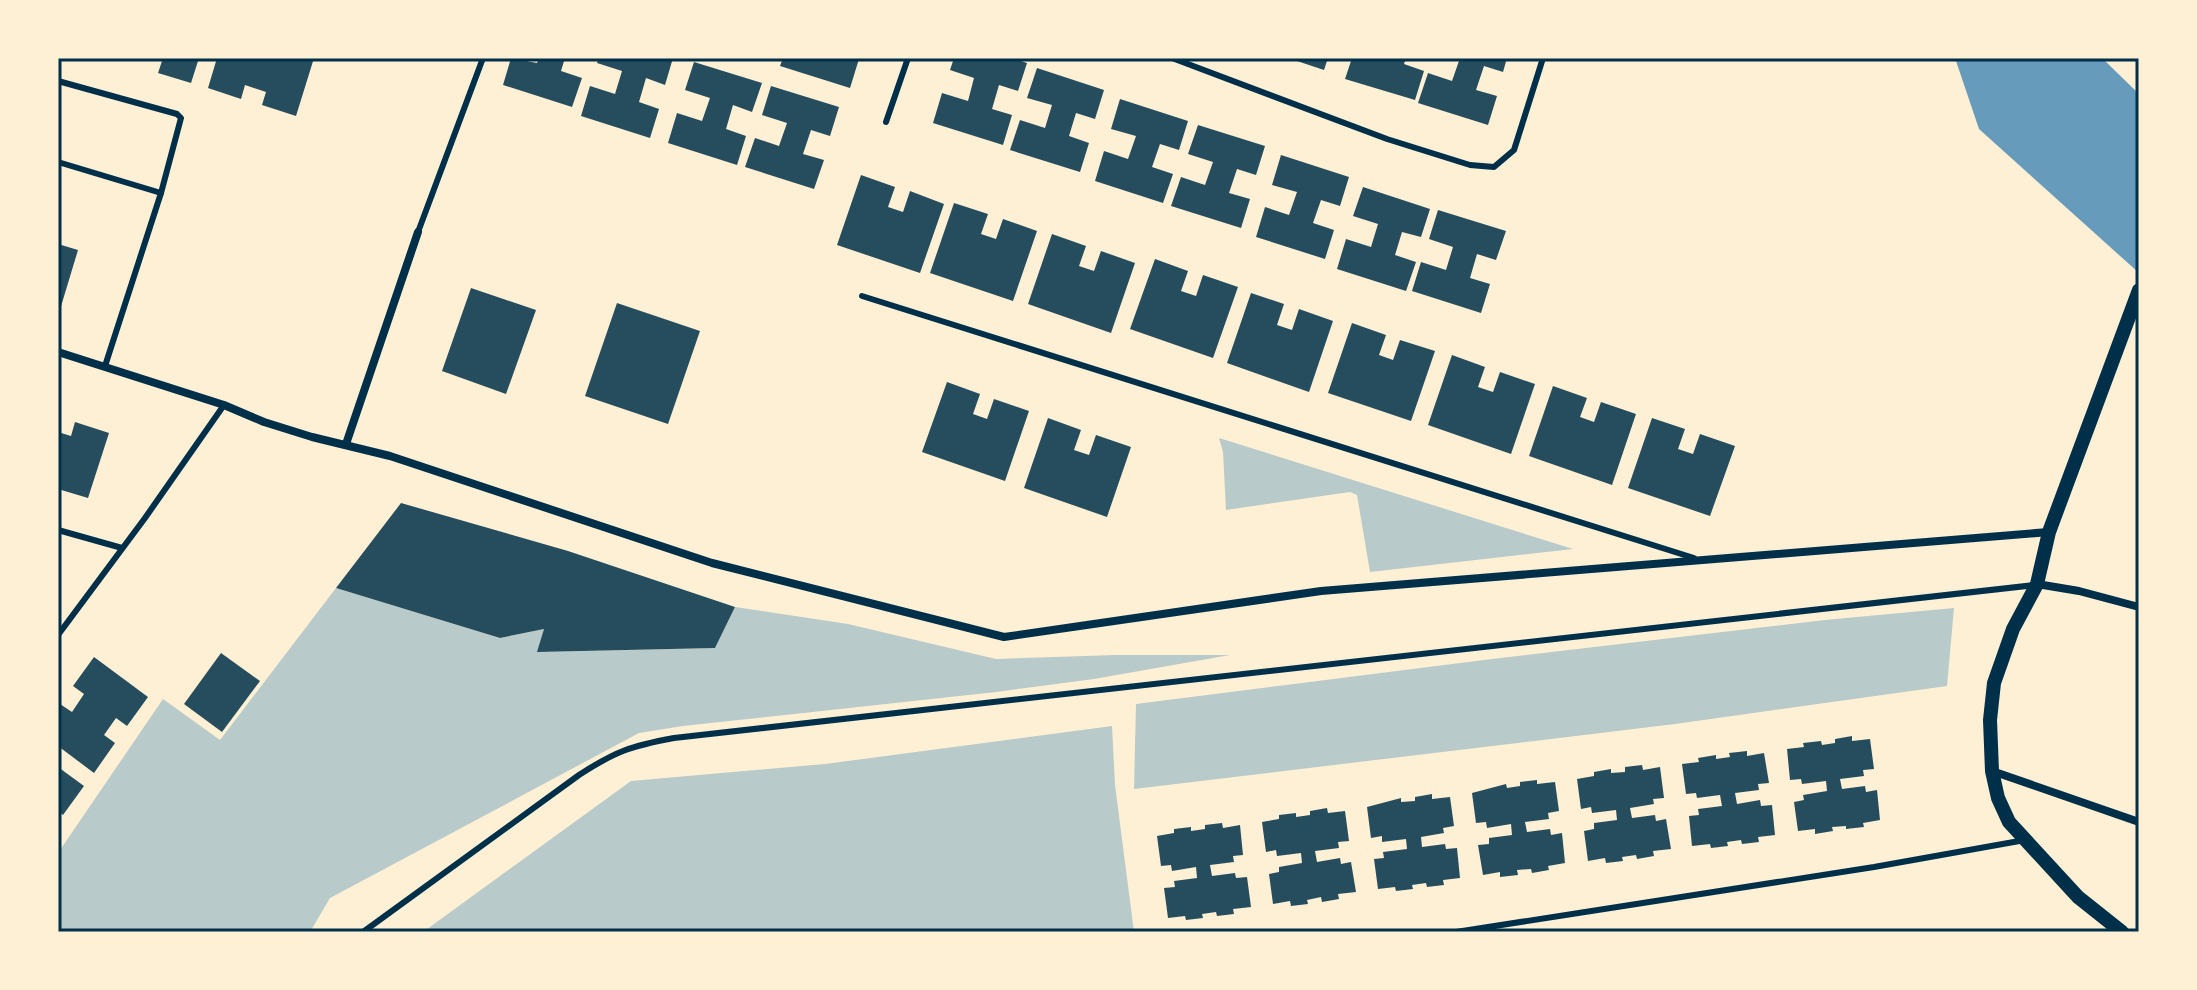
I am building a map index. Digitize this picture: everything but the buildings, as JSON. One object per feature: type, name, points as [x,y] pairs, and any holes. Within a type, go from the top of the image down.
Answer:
[{"type":"street","points":[[346,444],[418,232]]},
{"type":"street","points":[[2122,932],[2078,897],[2009,822],[1992,771],[1990,720],[1994,683],[2013,629],[2037,584],[2049,532],[2139,290]]},
{"type":"street","points":[[58,352],[224,405],[264,422],[346,444],[712,563],[1004,637],[1321,591],[2049,532]]},
{"type":"street","points":[[2037,584],[2079,591],[2139,607]]},
{"type":"street","points":[[1992,771],[2139,822]]},
{"type":"lane","points":[[418,232],[483,58]]},
{"type":"lane","points":[[886,122],[908,58]]},
{"type":"lane","points":[[1172,58],[1387,139],[1470,165],[1494,167],[1514,150],[1543,58]]},
{"type":"lane","points":[[58,81],[179,115],[181,122],[105,366]]},
{"type":"lane","points":[[58,162],[161,193]]},
{"type":"lane","points":[[862,296],[1702,561]]},
{"type":"lane","points":[[58,635],[224,405]]},
{"type":"lane","points":[[58,530],[122,548]]},
{"type":"lane","points":[[363,932],[579,775],[632,746],[674,738],[2037,584]]},
{"type":"lane","points":[[1456,932],[1513,928],[2025,840]]},
{"type":"shaded area","points":[[1219,438],[1573,549],[1370,572],[1357,495],[1350,492],[1226,510],[1223,452]]},
{"type":"shaded area","points":[[336,588],[500,638],[544,629],[538,652],[715,648],[735,607],[848,624],[996,659],[1230,655],[1094,679],[996,692],[639,733],[330,898],[310,932],[58,932],[58,853],[163,699],[220,740]]},
{"type":"shaded area","points":[[1954,608],[1947,686],[1675,724],[1134,789],[1136,704],[1484,660]]},
{"type":"shaded area","points":[[1112,726],[1115,785],[1134,932],[423,932],[631,781],[825,764]]},
{"type":"water","points":[[1955,58],[2102,58],[2139,94],[2139,273],[1979,129]]}]
